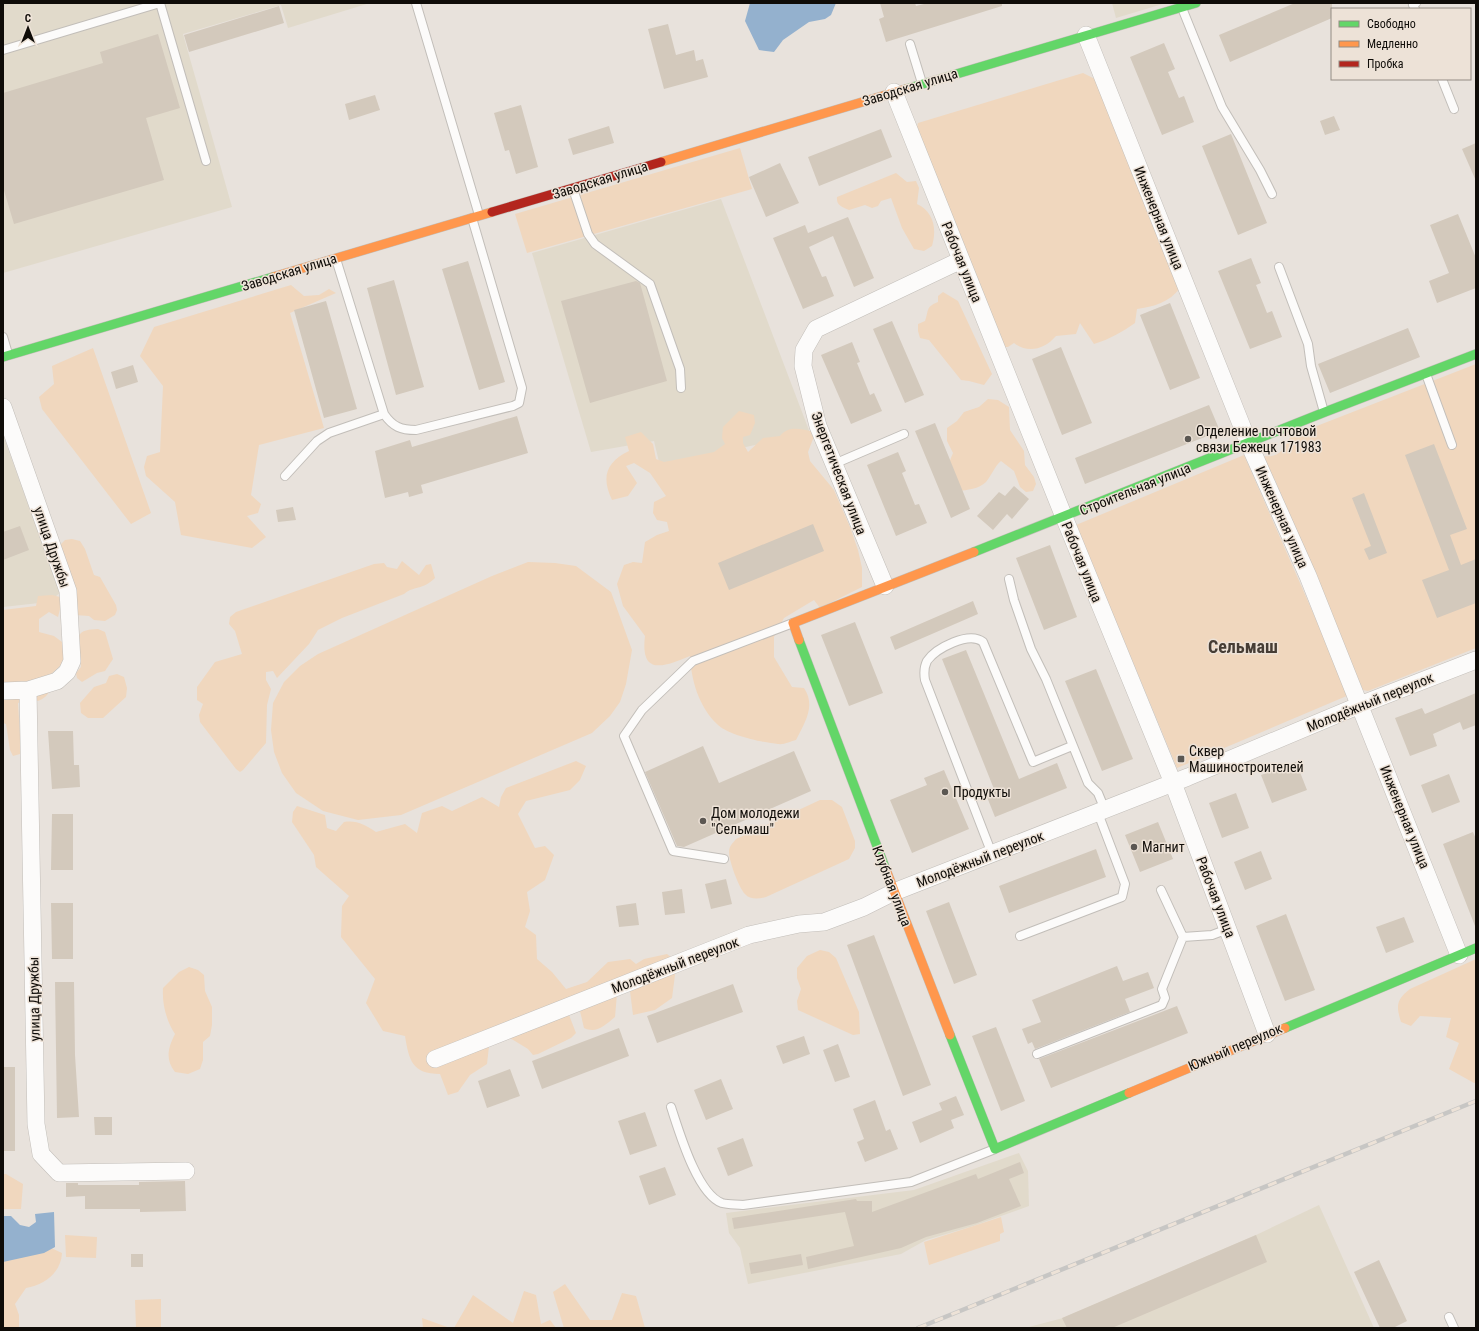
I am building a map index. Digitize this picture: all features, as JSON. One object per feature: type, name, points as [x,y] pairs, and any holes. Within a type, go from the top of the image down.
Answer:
[{"type":"street","name":"Заводская улица","points":[[6,356],[1194,3]]},
{"type":"street","name":"Инженерная улица","points":[[1086,35],[1249,444],[1308,576],[1459,955]]},
{"type":"street","name":"Рабочая улица","points":[[894,92],[1172,783],[1267,1034]]},
{"type":"street","name":"Энергетическая улица","points":[[884,586],[818,426],[803,366],[804,350],[816,329],[961,260]]},
{"type":"street","name":"Строительная улица","points":[[793,623],[1249,444],[1325,412],[1476,354]]},
{"type":"street","name":"улица Дружбы","points":[[3,407],[68,591],[72,661],[67,672],[57,680],[28,690],[3,691]]},
{"type":"street","name":"Клубная улица","points":[[793,623],[894,892],[995,1149]]},
{"type":"street","name":"Молодёжный переулок","points":[[435,1059],[749,936],[799,924],[824,922],[864,907],[894,892],[1172,783],[1360,705],[1476,660]]},
{"type":"street","name":"улица Дружбы","points":[[28,690],[36,1124],[41,1154],[59,1173],[186,1171]]},
{"type":"street","name":"Южный переулок","points":[[995,1149],[1267,1034],[1476,948]]},
{"type":"lane","points":[[3,50],[160,3],[206,161]]},
{"type":"lane","points":[[336,258],[384,414],[396,428],[416,430],[513,406],[519,403],[522,388],[416,3]]},
{"type":"lane","points":[[1182,7],[1222,107],[1260,170],[1272,194]]},
{"type":"lane","points":[[910,44],[922,84]]},
{"type":"lane","points":[[1442,80],[1454,109]]},
{"type":"lane","points":[[572,188],[588,234],[595,244],[650,284],[680,369],[681,388]]},
{"type":"lane","points":[[1279,267],[1308,344],[1311,366],[1325,412]]},
{"type":"lane","points":[[3,337],[6,356]]},
{"type":"lane","points":[[1426,373],[1452,445]]},
{"type":"lane","points":[[285,476],[317,441],[329,433],[384,414]]},
{"type":"lane","points":[[834,464],[904,434]]},
{"type":"lane","points":[[1009,580],[1014,600],[1031,649],[1046,679],[1088,783],[1098,793],[1101,811],[1125,884],[1122,897],[1020,936]]},
{"type":"lane","points":[[724,859],[673,851],[624,736],[642,710],[693,661],[793,623]]},
{"type":"lane","points":[[992,854],[925,680],[926,662],[948,645],[973,638],[979,638],[983,642],[1033,762],[1072,746]]},
{"type":"lane","points":[[1037,1054],[1162,1005],[1164,998],[1162,989],[1183,937],[1161,890]]},
{"type":"lane","points":[[1183,937],[1212,934],[1228,929]]},
{"type":"lane","points":[[671,1107],[683,1141],[701,1183],[710,1195],[721,1203],[743,1205],[911,1182],[995,1149]]},
{"type":"lane","points":[[1449,1317],[1454,1328]]},
{"type":"shaded area","points":[[3,3],[370,3],[288,28],[281,5],[183,34],[232,207],[3,273]]},
{"type":"shaded area","points":[[1112,3],[1166,3],[1116,18]]},
{"type":"shaded area","points":[[1083,73],[1095,79],[1180,288],[1171,297],[1161,303],[1137,309],[1135,323],[1116,335],[1094,344],[1080,323],[1076,334],[1056,336],[1042,347],[1031,349],[1014,343],[1008,347],[1002,347],[916,132],[918,123]]},
{"type":"shaded area","points":[[740,148],[752,189],[527,253],[515,214]]},
{"type":"shaded area","points":[[896,173],[907,182],[916,181],[919,188],[917,204],[923,207],[931,216],[934,227],[932,246],[924,251],[914,249],[902,228],[891,198],[881,201],[878,206],[872,208],[865,205],[849,210],[842,207],[837,202],[837,197]]},
{"type":"shaded area","points":[[721,199],[810,433],[660,466],[654,441],[591,452],[532,253]]},
{"type":"shaded area","points":[[291,285],[304,296],[319,295],[329,289],[336,293],[290,313],[324,428],[259,445],[251,495],[261,504],[258,513],[247,516],[266,537],[252,548],[181,535],[175,502],[146,476],[144,467],[147,456],[160,452],[163,386],[140,356],[154,327]]},
{"type":"shaded area","points":[[943,292],[958,301],[992,374],[984,385],[961,380],[929,340],[920,338],[918,324],[925,321],[929,308],[938,302],[938,296]]},
{"type":"shaded area","points":[[93,348],[151,513],[131,524],[42,409],[39,397],[54,384],[52,366]]},
{"type":"shaded area","points":[[1476,364],[1476,648],[1368,691],[1363,690],[1275,480],[1269,478],[1261,462],[1265,456],[1278,454],[1291,436]]},
{"type":"shaded area","points":[[988,399],[998,400],[1009,407],[1010,430],[1024,451],[1025,465],[1034,477],[1036,484],[1033,491],[1026,492],[1020,487],[1014,471],[1001,461],[986,482],[969,490],[958,491],[946,470],[953,453],[947,441],[947,428],[957,421],[964,412],[979,407]]},
{"type":"shaded area","points":[[739,411],[754,415],[755,423],[750,435],[743,437],[743,443],[748,452],[763,438],[780,436],[787,430],[796,429],[814,432],[808,452],[810,461],[834,490],[850,527],[858,550],[862,568],[862,587],[820,608],[814,600],[784,618],[774,637],[774,657],[792,687],[804,688],[809,701],[806,720],[796,740],[783,744],[746,738],[729,732],[717,724],[705,710],[697,693],[692,674],[690,656],[663,665],[650,663],[646,658],[644,649],[645,636],[623,606],[617,584],[624,565],[633,562],[642,563],[645,542],[657,535],[669,531],[667,522],[657,520],[653,513],[654,502],[666,496],[650,473],[634,463],[626,466],[637,483],[628,496],[612,500],[606,477],[615,460],[629,451],[625,437],[641,432],[653,444],[656,459],[664,462],[714,452],[725,444],[722,438],[723,427]]},
{"type":"shaded area","points":[[3,435],[60,593],[48,602],[3,607]]},
{"type":"shaded area","points":[[1244,455],[1349,695],[1177,768],[1076,525]]},
{"type":"shaded area","points":[[72,539],[80,541],[85,549],[94,575],[100,577],[116,605],[117,610],[115,615],[105,621],[94,620],[89,616],[75,615],[60,545],[65,540]]},
{"type":"shaded area","points":[[402,561],[419,575],[426,565],[431,564],[435,578],[431,582],[404,594],[342,618],[318,630],[309,644],[277,678],[273,671],[266,672],[266,680],[271,689],[267,705],[266,743],[243,770],[240,772],[236,769],[200,722],[199,715],[203,704],[197,700],[197,687],[215,662],[242,654],[235,631],[229,624],[230,617],[236,612],[374,564],[384,563],[387,567],[397,569]]},
{"type":"shaded area","points":[[528,562],[555,563],[576,566],[611,592],[632,650],[626,684],[620,702],[610,716],[592,733],[401,815],[358,820],[323,811],[296,793],[282,773],[274,752],[271,730],[273,703],[284,682],[300,666],[318,654],[492,576]]},
{"type":"shaded area","points":[[52,595],[60,597],[61,605],[58,617],[49,612],[39,619],[39,632],[54,636],[62,642],[65,657],[62,664],[51,674],[50,687],[46,697],[38,701],[32,698],[18,703],[21,752],[20,754],[13,756],[10,750],[6,724],[3,723],[3,610],[36,606],[38,596]]},
{"type":"shaded area","points":[[98,629],[105,632],[113,659],[105,671],[97,673],[82,682],[77,678],[76,673],[81,667],[78,637],[84,631]]},
{"type":"shaded area","points":[[117,674],[124,677],[127,688],[126,697],[103,718],[88,718],[81,713],[80,703],[94,687],[106,683],[109,676]]},
{"type":"shaded area","points":[[576,761],[586,766],[580,780],[570,790],[526,801],[518,814],[535,848],[545,846],[554,855],[545,880],[527,892],[530,911],[525,927],[536,935],[537,959],[552,972],[566,989],[587,982],[608,962],[630,959],[636,964],[644,959],[667,954],[672,958],[675,975],[672,998],[655,1010],[633,1015],[630,991],[617,994],[615,1017],[608,1023],[601,1028],[589,1030],[584,1028],[580,1011],[569,1015],[576,1033],[571,1038],[538,1054],[533,1055],[528,1049],[510,1038],[489,1046],[487,1064],[470,1075],[458,1092],[448,1095],[440,1074],[423,1071],[418,1068],[410,1059],[405,1036],[383,1031],[366,1003],[375,979],[341,937],[342,906],[349,896],[316,867],[314,855],[292,822],[293,812],[297,806],[325,815],[327,828],[336,831],[344,822],[353,822],[368,827],[376,832],[405,824],[417,833],[422,813],[442,806],[452,811],[482,797],[499,807],[501,797],[506,788]]},
{"type":"shaded area","points":[[820,800],[832,800],[842,807],[855,841],[855,848],[849,859],[766,897],[755,898],[747,896],[740,886],[729,856],[729,850],[732,843],[736,839]]},
{"type":"shaded area","points":[[820,950],[829,952],[836,958],[859,1012],[860,1034],[853,1035],[798,1010],[797,1001],[801,989],[797,978],[797,968],[807,956]]},
{"type":"shaded area","points":[[1476,959],[1476,1083],[1474,1083],[1449,1069],[1459,1043],[1446,1037],[1451,1018],[1420,1016],[1411,1026],[1401,1022],[1398,1012],[1398,1004],[1405,993],[1410,989]]},
{"type":"shaded area","points":[[189,967],[198,970],[204,975],[205,991],[212,1007],[212,1025],[210,1036],[203,1042],[203,1060],[200,1069],[188,1074],[175,1072],[170,1063],[169,1049],[175,1034],[167,1018],[164,1006],[163,988],[179,972]]},
{"type":"shaded area","points":[[1019,1153],[1028,1171],[1029,1206],[973,1226],[926,1240],[901,1254],[748,1284],[740,1248],[729,1233],[726,1213],[914,1190]]},
{"type":"shaded area","points":[[3,1174],[6,1174],[23,1184],[21,1209],[3,1209]]},
{"type":"shaded area","points":[[1319,1205],[1374,1328],[1025,1328],[1063,1318],[1256,1235]]},
{"type":"shaded area","points":[[1001,1217],[1004,1232],[1000,1234],[1000,1241],[929,1265],[924,1242]]},
{"type":"shaded area","points":[[65,1235],[97,1237],[96,1258],[66,1257]]},
{"type":"shaded area","points":[[49,1247],[62,1253],[61,1260],[55,1272],[45,1281],[26,1288],[15,1304],[19,1315],[19,1328],[3,1328],[3,1250]]},
{"type":"shaded area","points":[[565,1284],[590,1320],[612,1320],[622,1293],[636,1296],[645,1328],[564,1328],[553,1292]]},
{"type":"shaded area","points":[[524,1291],[536,1295],[541,1324],[550,1320],[556,1328],[454,1328],[473,1295],[513,1323]]},
{"type":"shaded area","points":[[161,1299],[161,1328],[136,1328],[135,1300]]},
{"type":"shaded area","points":[[422,1318],[450,1328],[423,1328]]},
{"type":"water","points":[[750,3],[836,3],[831,15],[825,19],[809,22],[783,40],[774,52],[759,50],[745,21]]},
{"type":"water","points":[[54,1212],[55,1247],[44,1253],[3,1262],[3,1216],[11,1216],[20,1225],[29,1227],[36,1222],[35,1214]]},
{"type":"building","points":[[880,3],[915,3],[916,6],[928,3],[1002,3],[1002,6],[886,42],[879,19],[884,17]]},
{"type":"building","points":[[1295,3],[1332,3],[1331,18],[1230,62],[1219,35]]},
{"type":"building","points":[[279,6],[284,23],[189,52],[184,35]]},
{"type":"building","points":[[668,24],[676,55],[694,50],[696,61],[703,59],[708,77],[664,89],[648,29]]},
{"type":"building","points":[[158,34],[180,108],[146,118],[164,180],[14,224],[3,187],[3,93],[103,63],[100,52]]},
{"type":"building","points":[[1164,43],[1175,69],[1168,72],[1179,98],[1184,96],[1194,122],[1162,135],[1130,57]]},
{"type":"building","points":[[375,95],[380,110],[349,120],[345,104]]},
{"type":"building","points":[[521,105],[538,167],[516,174],[509,150],[505,151],[494,113]]},
{"type":"building","points":[[1334,116],[1340,130],[1325,135],[1320,121]]},
{"type":"building","points":[[609,126],[614,143],[573,155],[568,139]]},
{"type":"building","points":[[881,129],[892,157],[819,186],[808,157]]},
{"type":"building","points":[[1231,134],[1267,223],[1238,235],[1202,146]]},
{"type":"building","points":[[1476,143],[1476,181],[1462,149]]},
{"type":"building","points":[[780,163],[799,203],[766,217],[749,177]]},
{"type":"building","points":[[1458,214],[1476,258],[1476,288],[1437,303],[1429,281],[1449,273],[1430,225]]},
{"type":"building","points":[[848,217],[874,278],[854,287],[833,236],[809,247],[822,277],[826,276],[834,296],[803,309],[773,238],[805,225],[808,233]]},
{"type":"building","points":[[1251,258],[1261,283],[1256,285],[1267,313],[1272,311],[1282,337],[1250,349],[1218,271]]},
{"type":"building","points":[[468,261],[505,382],[479,390],[442,269]]},
{"type":"building","points":[[394,280],[424,387],[396,395],[367,288]]},
{"type":"building","points":[[636,281],[640,283],[667,381],[590,403],[561,301]]},
{"type":"building","points":[[326,301],[357,409],[324,418],[294,310]]},
{"type":"building","points":[[1170,303],[1200,378],[1170,390],[1140,315]]},
{"type":"building","points":[[892,321],[924,395],[905,403],[873,329]]},
{"type":"building","points":[[1408,328],[1420,357],[1330,393],[1318,364]]},
{"type":"building","points":[[852,342],[860,362],[857,363],[870,395],[874,393],[882,411],[851,424],[821,355]]},
{"type":"building","points":[[1061,347],[1092,423],[1062,435],[1032,359]]},
{"type":"building","points":[[133,365],[138,382],[116,389],[111,372]]},
{"type":"building","points":[[1209,405],[1220,431],[1085,484],[1075,458]]},
{"type":"building","points":[[517,416],[528,453],[421,485],[423,493],[409,497],[408,492],[385,498],[375,451],[410,440],[412,447]]},
{"type":"building","points":[[935,423],[970,509],[951,518],[915,431]]},
{"type":"building","points":[[1434,444],[1467,529],[1450,535],[1461,565],[1476,559],[1476,603],[1437,618],[1422,580],[1449,570],[1405,455]]},
{"type":"building","points":[[898,452],[906,471],[902,473],[915,505],[919,504],[927,523],[896,536],[867,465]]},
{"type":"building","points":[[1014,486],[1029,499],[1012,519],[1007,514],[993,530],[977,516],[999,492],[1005,496]]},
{"type":"building","points":[[1364,493],[1387,553],[1369,560],[1364,549],[1371,546],[1352,498]]},
{"type":"building","points":[[293,507],[296,520],[278,522],[276,510]]},
{"type":"building","points":[[813,524],[824,551],[729,590],[718,563]]},
{"type":"building","points":[[20,526],[29,550],[3,560],[3,532]]},
{"type":"building","points":[[1050,545],[1077,617],[1044,630],[1016,558]]},
{"type":"building","points":[[973,601],[978,614],[895,650],[890,637]]},
{"type":"building","points":[[855,622],[883,693],[849,706],[821,635]]},
{"type":"building","points":[[966,650],[1019,779],[1057,763],[1067,788],[995,817],[985,792],[994,789],[942,659]]},
{"type":"building","points":[[1096,669],[1133,759],[1102,771],[1065,681]]},
{"type":"building","points":[[1476,693],[1476,725],[1463,730],[1460,722],[1433,734],[1437,746],[1410,756],[1395,718],[1422,708],[1425,714]]},
{"type":"building","points":[[48,731],[73,731],[74,765],[79,765],[80,787],[52,789]]},
{"type":"building","name":"Дом молодежи \"Сельмаш\"","points":[[703,746],[719,783],[794,751],[811,791],[684,847],[677,846],[645,772]]},
{"type":"building","points":[[1296,762],[1307,790],[1272,803],[1261,775]]},
{"type":"building","points":[[944,770],[969,829],[912,853],[890,800],[927,785],[924,778]]},
{"type":"building","points":[[1449,774],[1460,802],[1432,813],[1421,785]]},
{"type":"building","points":[[1236,793],[1249,828],[1222,838],[1209,803]]},
{"type":"building","points":[[52,814],[73,814],[73,870],[51,870]]},
{"type":"building","points":[[1158,822],[1173,859],[1140,872],[1125,835]]},
{"type":"building","points":[[1473,832],[1476,839],[1475,926],[1443,844]]},
{"type":"building","points":[[1096,849],[1106,877],[1009,913],[999,886]]},
{"type":"building","points":[[1261,851],[1272,879],[1245,890],[1234,862]]},
{"type":"building","points":[[726,879],[732,904],[711,909],[705,884]]},
{"type":"building","points":[[682,889],[685,913],[665,915],[662,892]]},
{"type":"building","points":[[949,902],[977,975],[954,984],[926,911]]},
{"type":"building","points":[[51,903],[73,903],[73,959],[52,959]]},
{"type":"building","points":[[636,903],[639,925],[619,927],[616,906]]},
{"type":"building","points":[[1286,914],[1315,990],[1285,1001],[1256,926]]},
{"type":"building","points":[[1404,917],[1414,942],[1386,953],[1376,927]]},
{"type":"building","points":[[874,935],[931,1085],[903,1096],[847,945]]},
{"type":"building","points":[[1117,966],[1123,981],[1148,972],[1154,988],[1125,999],[1130,1012],[1035,1049],[1032,1042],[1028,1044],[1022,1029],[1041,1022],[1032,1000]]},
{"type":"building","points":[[55,982],[74,982],[75,1055],[79,1117],[57,1118]]},
{"type":"building","points":[[733,984],[743,1012],[657,1043],[647,1016]]},
{"type":"building","points":[[1177,1006],[1188,1033],[1051,1088],[1039,1059]]},
{"type":"building","points":[[996,1027],[1025,1101],[1001,1111],[972,1036]]},
{"type":"building","points":[[619,1028],[629,1056],[542,1089],[532,1061]]},
{"type":"building","points":[[804,1036],[810,1054],[783,1064],[776,1046]]},
{"type":"building","points":[[838,1044],[850,1077],[835,1082],[823,1050]]},
{"type":"building","points":[[3,1067],[15,1067],[15,1151],[3,1151]]},
{"type":"building","points":[[510,1069],[520,1096],[487,1108],[478,1081]]},
{"type":"building","points":[[721,1079],[733,1109],[706,1120],[694,1090]]},
{"type":"building","points":[[956,1096],[964,1115],[951,1120],[954,1128],[920,1143],[912,1122],[942,1110],[939,1103]]},
{"type":"building","points":[[875,1100],[886,1131],[890,1129],[898,1149],[865,1162],[857,1142],[864,1139],[853,1109]]},
{"type":"building","points":[[645,1112],[657,1146],[630,1155],[618,1121]]},
{"type":"building","points":[[94,1117],[112,1117],[112,1135],[95,1135]]},
{"type":"building","points":[[743,1138],[753,1166],[728,1176],[717,1148]]},
{"type":"building","points":[[1020,1162],[1024,1173],[1009,1179],[1021,1206],[977,1223],[926,1237],[901,1248],[808,1269],[806,1257],[854,1246],[845,1212],[734,1229],[732,1218],[856,1199],[857,1201],[872,1201],[872,1212],[976,1174],[978,1179]]},
{"type":"building","points":[[665,1167],[676,1195],[649,1205],[639,1176]]},
{"type":"building","points":[[185,1181],[186,1211],[140,1212],[140,1209],[85,1209],[85,1196],[66,1197],[66,1183],[78,1183],[78,1185],[139,1185],[139,1182]]},
{"type":"building","points":[[1256,1235],[1267,1262],[1112,1328],[1067,1328],[1062,1318]]},
{"type":"building","points":[[131,1254],[143,1254],[143,1267],[131,1267]]},
{"type":"building","points":[[801,1254],[803,1265],[751,1274],[749,1263]]},
{"type":"building","points":[[1379,1260],[1407,1321],[1393,1328],[1380,1328],[1354,1272]]},
{"type":"railway","points":[[918,1328],[1476,1101]]},
{"type":"traffic: fast","points":[[906,89],[1196,3]]},
{"type":"traffic: fast","points":[[3,357],[273,277]]},
{"type":"traffic: fast","points":[[974,552],[1325,412],[1476,354]]},
{"type":"traffic: fast","points":[[799,640],[886,870]]},
{"type":"traffic: fast","points":[[1285,1028],[1476,948]]},
{"type":"traffic: fast","points":[[950,1035],[995,1149],[1129,1093]]},
{"type":"traffic: slow","points":[[661,162],[906,89]]},
{"type":"traffic: slow","points":[[273,277],[492,212]]},
{"type":"traffic: slow","points":[[799,640],[793,623],[974,552]]},
{"type":"traffic: slow","points":[[886,870],[950,1035]]},
{"type":"traffic: slow","points":[[1129,1093],[1285,1028]]},
{"type":"traffic: jam","points":[[492,212],[661,162]]},
{"type":"place","name":"Отделение почтовой связи Бежецк 171983","points":[[1188,439]]},
{"type":"place","name":"Сквер Машиностроителей","points":[[1181,759]]},
{"type":"place","name":"Продукты","points":[[945,792]]},
{"type":"place","name":"Дом молодежи \"Сельмаш\"","points":[[703,821]]},
{"type":"place","name":"Магнит","points":[[1134,847]]},
{"type":"district","name":"Сельмаш","points":[[1243,646]]}]
